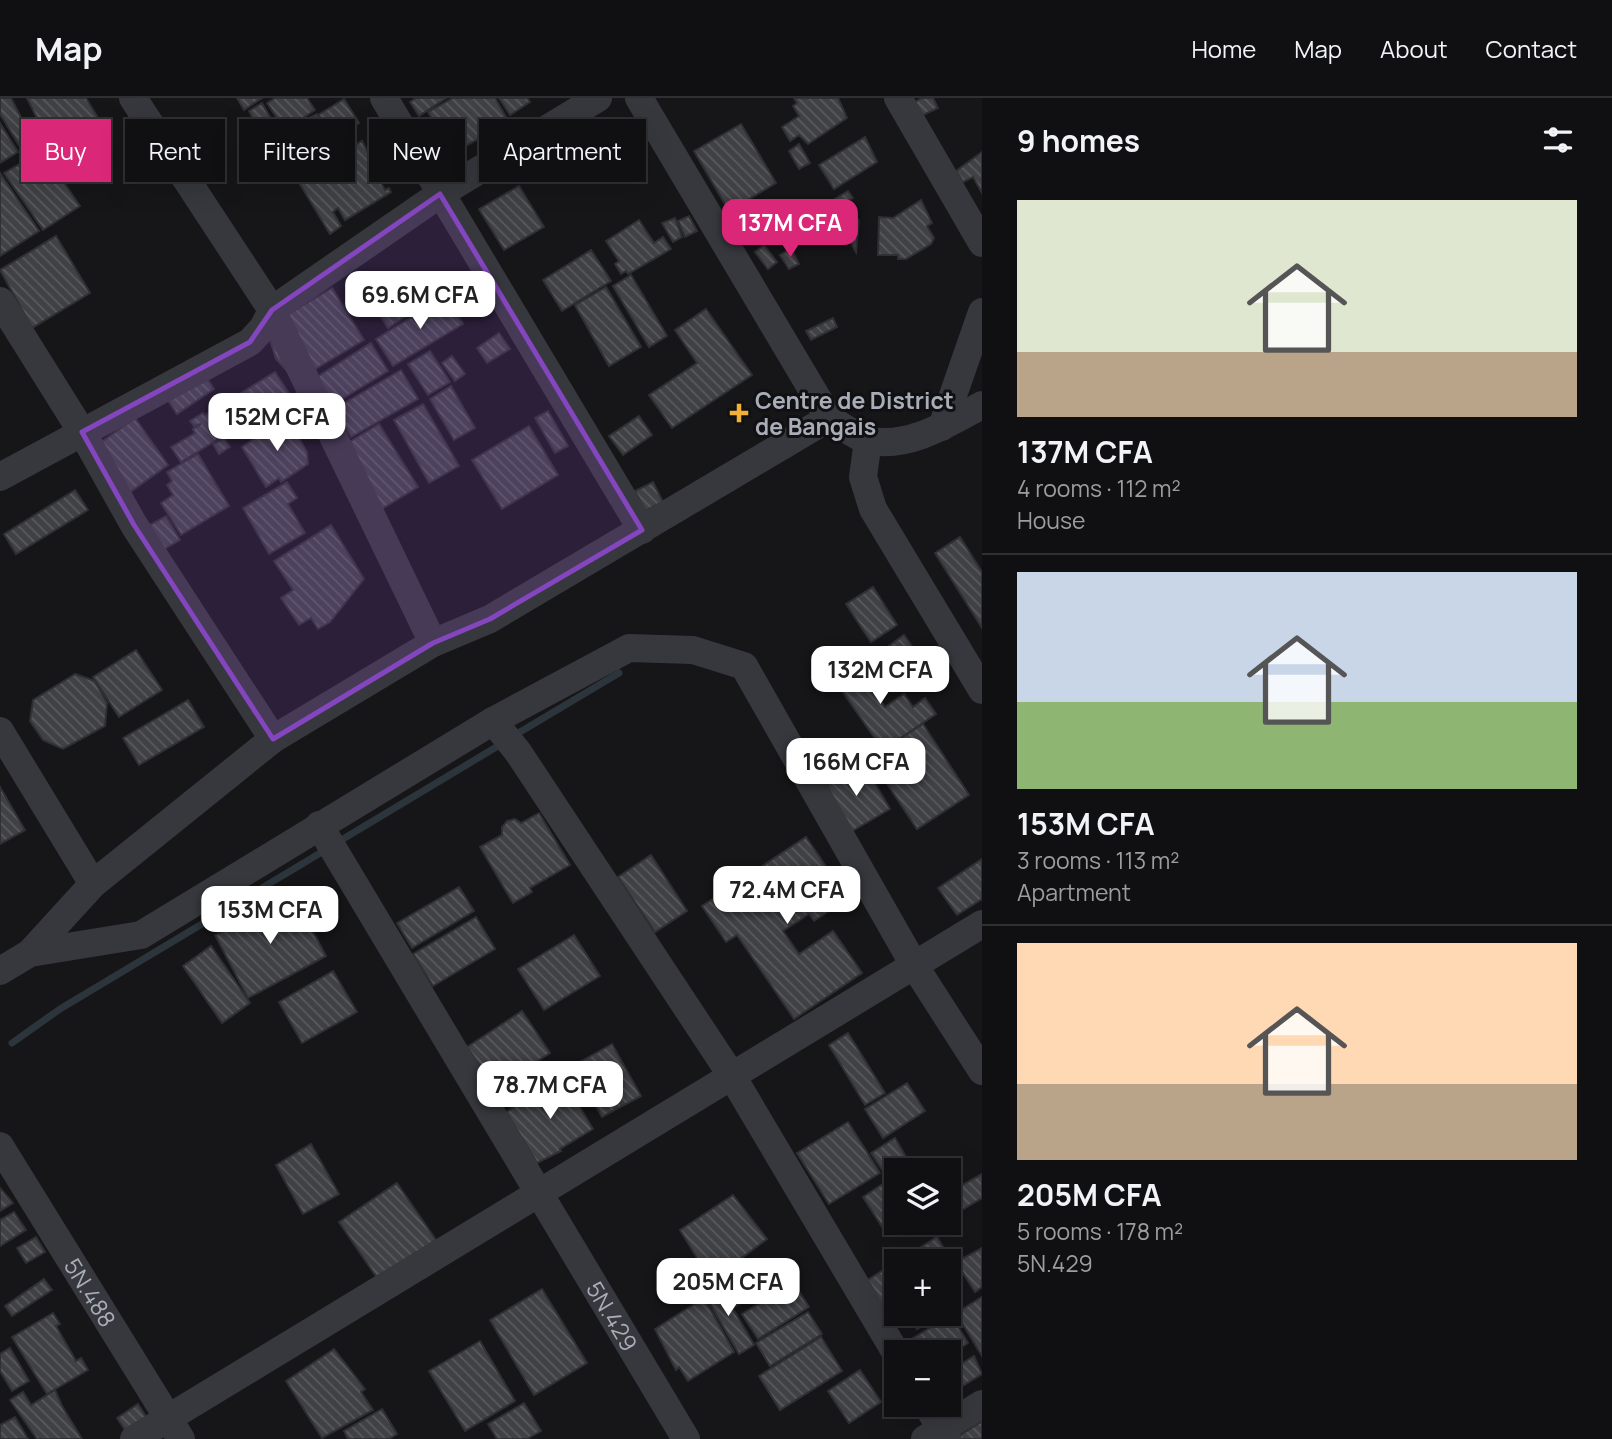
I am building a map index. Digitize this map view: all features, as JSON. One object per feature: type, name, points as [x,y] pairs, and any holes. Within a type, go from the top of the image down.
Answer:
[{"type":"street","points":[[133,98],[272,310],[433,643]]},
{"type":"street","points":[[384,98],[642,530]]},
{"type":"street","points":[[0,477],[250,342],[263,328],[272,310],[440,194],[598,98]]},
{"type":"street","points":[[639,98],[829,418],[867,440],[906,440],[942,427],[982,405]]},
{"type":"street","points":[[898,98],[982,243]]},
{"type":"street","points":[[0,301],[82,432],[134,524],[273,739]]},
{"type":"street","points":[[942,427],[982,312]]},
{"type":"street","points":[[0,971],[30,953],[93,884],[273,739],[433,643],[490,619],[642,530],[758,457],[829,418]]},
{"type":"street","points":[[867,440],[863,477],[873,509],[980,684]]},
{"type":"street","points":[[30,953],[141,935],[494,721],[629,648],[693,650],[744,666],[914,965],[982,1071]]},
{"type":"street","points":[[494,721],[518,752],[732,1076],[888,1340]]},
{"type":"street","points":[[0,731],[93,884]]},
{"type":"street","name":"5N.429","points":[[319,825],[686,1439]]},
{"type":"street","points":[[134,1439],[175,1429],[539,1193],[982,924]]},
{"type":"street","name":"5N.488","points":[[0,1146],[175,1429]]},
{"type":"street","points":[[935,1428],[982,1404]]},
{"type":"highlighted area","points":[[440,194],[642,530],[490,619],[433,643],[273,739],[134,525],[82,432],[250,342],[272,310]]},
{"type":"building","points":[[0,98],[11,98],[22,119],[21,149],[0,114]]},
{"type":"building","points":[[27,98],[86,98],[98,118],[96,119],[37,119]]},
{"type":"building","points":[[237,98],[262,98],[244,110]]},
{"type":"building","points":[[275,98],[307,98],[315,110],[302,119],[278,119],[267,103]]},
{"type":"building","points":[[416,98],[446,98],[419,116],[410,102]]},
{"type":"building","points":[[453,98],[495,98],[507,119],[479,119],[479,139],[465,146],[465,119],[432,119],[428,112]]},
{"type":"building","points":[[499,98],[527,98],[530,102],[510,115]]},
{"type":"building","points":[[794,98],[838,98],[847,118],[808,144],[799,135],[790,141],[782,127],[799,116],[793,106],[797,103]]},
{"type":"building","points":[[922,98],[933,98],[938,108],[921,116],[915,102]]},
{"type":"building","points":[[344,99],[359,123],[355,126],[355,119],[320,119],[318,115]]},
{"type":"building","points":[[262,103],[271,119],[253,119],[249,111]]},
{"type":"building","points":[[317,114],[320,119],[307,119]]},
{"type":"building","points":[[0,123],[18,152],[0,163]]},
{"type":"building","points":[[741,124],[776,183],[729,211],[694,151]]},
{"type":"building","points":[[865,137],[877,162],[834,189],[819,165]]},
{"type":"building","points":[[362,141],[369,154],[369,182],[380,182],[385,190],[389,188],[391,192],[345,220],[338,208],[333,212],[341,226],[330,234],[299,182],[355,182],[355,145]]},
{"type":"building","points":[[799,144],[810,163],[799,169],[789,151]]},
{"type":"building","points":[[982,152],[982,193],[973,177],[963,182],[956,171]]},
{"type":"building","points":[[21,163],[21,182],[63,182],[80,206],[43,230],[4,173]]},
{"type":"building","points":[[0,173],[39,231],[0,256]]},
{"type":"building","points":[[519,186],[544,227],[504,250],[479,209]]},
{"type":"building","points":[[848,191],[853,198],[848,201],[859,221],[856,252],[828,203]]},
{"type":"building","points":[[921,200],[932,223],[927,226],[934,238],[931,244],[906,259],[898,259],[898,255],[878,255],[879,217],[893,218]]},
{"type":"building","points":[[689,216],[697,231],[685,237],[678,221]]},
{"type":"building","points":[[675,218],[682,237],[673,242],[662,223]]},
{"type":"building","points":[[639,220],[654,243],[663,237],[671,249],[628,274],[626,271],[621,274],[615,264],[619,261],[606,241]]},
{"type":"building","points":[[56,236],[90,293],[32,328],[0,270]]},
{"type":"building","points":[[764,245],[777,262],[768,269],[755,252]]},
{"type":"building","points":[[791,248],[799,264],[789,269],[780,255]]},
{"type":"building","points":[[591,250],[611,281],[562,311],[543,280]]},
{"type":"building","points":[[631,275],[667,336],[649,347],[613,286]]},
{"type":"building","points":[[415,282],[428,302],[388,328],[375,308]]},
{"type":"building","points":[[606,287],[641,347],[609,366],[575,305]]},
{"type":"building","points":[[332,288],[364,340],[302,377],[288,372],[276,359],[270,340],[270,325]]},
{"type":"building","points":[[446,296],[463,324],[393,366],[376,339]]},
{"type":"building","points":[[706,309],[752,375],[672,428],[649,395],[697,363],[675,330]]},
{"type":"building","points":[[833,318],[837,327],[811,340],[806,331]]},
{"type":"building","points":[[499,333],[510,349],[487,363],[477,348]]},
{"type":"building","points":[[371,343],[388,371],[329,407],[312,380]]},
{"type":"building","points":[[430,351],[450,382],[428,395],[408,364]]},
{"type":"building","points":[[452,356],[465,374],[455,381],[442,363]]},
{"type":"building","points":[[197,363],[214,389],[177,414],[159,387]]},
{"type":"building","points":[[401,370],[418,399],[351,437],[334,409]]},
{"type":"building","points":[[275,372],[290,395],[181,462],[171,447],[195,433],[193,429],[201,424],[194,426],[190,421],[203,413],[205,415]]},
{"type":"building","points":[[451,386],[475,428],[454,440],[430,399]]},
{"type":"building","points":[[423,404],[459,466],[429,483],[394,420]]},
{"type":"building","points":[[548,411],[568,446],[555,453],[535,418]]},
{"type":"building","points":[[639,416],[652,435],[623,455],[609,436]]},
{"type":"building","points":[[135,418],[168,465],[126,495],[93,448]]},
{"type":"building","points":[[281,420],[291,424],[307,452],[308,464],[281,482],[279,478],[266,487],[242,447]]},
{"type":"building","points":[[379,424],[418,487],[380,510],[341,447]]},
{"type":"building","points":[[529,426],[558,475],[502,509],[472,460]]},
{"type":"building","points":[[224,438],[230,447],[219,454],[213,444]]},
{"type":"building","points":[[198,454],[229,506],[181,535],[161,503],[173,495],[167,485],[172,481],[167,472]]},
{"type":"building","points":[[287,482],[297,498],[288,504],[305,533],[269,554],[243,508]]},
{"type":"building","points":[[653,482],[663,502],[645,511],[635,491]]},
{"type":"building","points":[[75,490],[88,510],[16,554],[4,534]]},
{"type":"building","points":[[166,516],[180,540],[161,551],[146,527]]},
{"type":"building","points":[[331,525],[364,579],[330,622],[318,629],[311,618],[299,625],[281,598],[293,590],[274,561]]},
{"type":"building","points":[[960,537],[982,572],[982,628],[935,553]]},
{"type":"building","points":[[873,587],[897,625],[871,642],[846,604]]},
{"type":"building","points":[[904,635],[932,674],[914,687],[886,648]]},
{"type":"building","points":[[136,650],[162,690],[119,717],[93,677]]},
{"type":"building","points":[[859,656],[868,670],[862,674],[885,707],[904,694],[913,707],[925,698],[936,714],[883,750],[831,675]]},
{"type":"building","points":[[75,674],[95,681],[107,703],[105,726],[63,749],[43,740],[30,721],[33,700]]},
{"type":"building","points":[[188,700],[204,727],[139,765],[123,738]]},
{"type":"building","points":[[923,724],[969,795],[917,829],[870,758]]},
{"type":"building","points":[[863,763],[890,809],[849,833],[822,788]]},
{"type":"building","points":[[0,787],[25,830],[0,844]]},
{"type":"building","points":[[539,813],[570,865],[530,888],[532,892],[513,903],[480,847],[502,835],[502,827],[507,821],[515,819],[521,823]]},
{"type":"building","points":[[806,837],[848,899],[814,921],[809,914],[783,931],[799,954],[833,931],[862,973],[794,1019],[737,935],[726,942],[702,906]]},
{"type":"building","points":[[651,855],[687,911],[655,932],[618,877]]},
{"type":"building","points":[[982,859],[982,899],[957,915],[938,888]]},
{"type":"building","points":[[459,887],[474,911],[412,948],[397,923]]},
{"type":"building","points":[[293,894],[326,956],[248,998],[215,935]]},
{"type":"building","points":[[476,917],[495,949],[433,986],[413,954]]},
{"type":"building","points":[[574,935],[600,976],[544,1010],[518,969]]},
{"type":"building","points":[[211,946],[250,1003],[222,1023],[183,966]]},
{"type":"building","points":[[333,971],[357,1012],[302,1043],[279,1002]]},
{"type":"building","points":[[522,1011],[550,1053],[495,1089],[467,1047]]},
{"type":"building","points":[[848,1033],[885,1093],[865,1105],[829,1045]]},
{"type":"building","points":[[612,1044],[641,1096],[602,1117],[573,1066]]},
{"type":"building","points":[[562,1078],[593,1129],[560,1149],[561,1151],[537,1163],[506,1112]]},
{"type":"building","points":[[907,1083],[925,1111],[883,1138],[865,1109]]},
{"type":"building","points":[[848,1122],[880,1173],[829,1204],[797,1153]]},
{"type":"building","points":[[895,1138],[906,1157],[884,1158],[883,1171],[871,1153]]},
{"type":"building","points":[[311,1144],[339,1194],[303,1214],[276,1165]]},
{"type":"building","points":[[982,1174],[982,1198],[961,1210],[961,1186]]},
{"type":"building","points":[[397,1183],[436,1240],[377,1278],[339,1222]]},
{"type":"building","points":[[884,1183],[884,1230],[863,1197]]},
{"type":"building","points":[[0,1188],[13,1203],[0,1211]]},
{"type":"building","points":[[733,1195],[767,1239],[711,1281],[680,1230]]},
{"type":"building","points":[[14,1212],[26,1230],[0,1246],[0,1220]]},
{"type":"building","points":[[36,1237],[45,1252],[26,1263],[17,1248]]},
{"type":"building","points":[[937,1237],[944,1249],[918,1249]]},
{"type":"building","points":[[982,1248],[982,1287],[975,1292],[961,1270],[961,1259]]},
{"type":"building","points":[[884,1270],[884,1303],[881,1305],[866,1281]]},
{"type":"building","points":[[44,1279],[52,1290],[12,1316],[5,1306]]},
{"type":"building","points":[[717,1281],[754,1345],[739,1354],[702,1290]]},
{"type":"building","points":[[793,1282],[809,1307],[758,1339],[742,1314]]},
{"type":"building","points":[[737,1283],[747,1299],[735,1307],[725,1290]]},
{"type":"building","points":[[542,1289],[587,1363],[534,1395],[490,1320]]},
{"type":"building","points":[[982,1297],[982,1356],[961,1321],[961,1310]]},
{"type":"building","points":[[704,1298],[734,1352],[688,1381],[679,1367],[676,1370],[655,1329]]},
{"type":"building","points":[[808,1312],[822,1334],[770,1366],[756,1343]]},
{"type":"building","points":[[53,1313],[60,1324],[56,1326],[76,1361],[81,1358],[88,1370],[47,1394],[12,1337]]},
{"type":"building","points":[[933,1326],[958,1326],[968,1343],[961,1348],[961,1340],[910,1340]]},
{"type":"building","points":[[821,1337],[842,1371],[780,1410],[759,1376]]},
{"type":"building","points":[[480,1341],[515,1401],[465,1431],[429,1371]]},
{"type":"building","points":[[10,1348],[29,1381],[12,1391],[0,1371],[0,1354]]},
{"type":"building","points":[[334,1349],[365,1389],[361,1392],[373,1410],[322,1438],[286,1381]]},
{"type":"building","points":[[974,1356],[982,1374],[961,1387],[961,1364]]},
{"type":"building","points":[[860,1370],[881,1402],[849,1423],[828,1391]]},
{"type":"building","points":[[55,1390],[82,1439],[37,1439],[10,1400],[23,1392],[31,1405]]},
{"type":"building","points":[[524,1403],[541,1431],[527,1439],[497,1439],[488,1424]]},
{"type":"building","points":[[138,1404],[150,1423],[129,1436],[117,1418]]},
{"type":"building","points":[[382,1409],[397,1434],[389,1439],[348,1439],[344,1431]]},
{"type":"building","points":[[15,1417],[28,1439],[0,1439],[0,1425]]},
{"type":"building","points":[[982,1421],[982,1439],[961,1439],[959,1436]]},
{"type":"waterway","points":[[515,735],[619,673]]},
{"type":"waterway","points":[[343,839],[503,743]]},
{"type":"waterway","points":[[12,1043],[60,1009],[327,849]]},
{"type":"place","name":"Centre de District de Bangais","points":[[739,413]]}]
